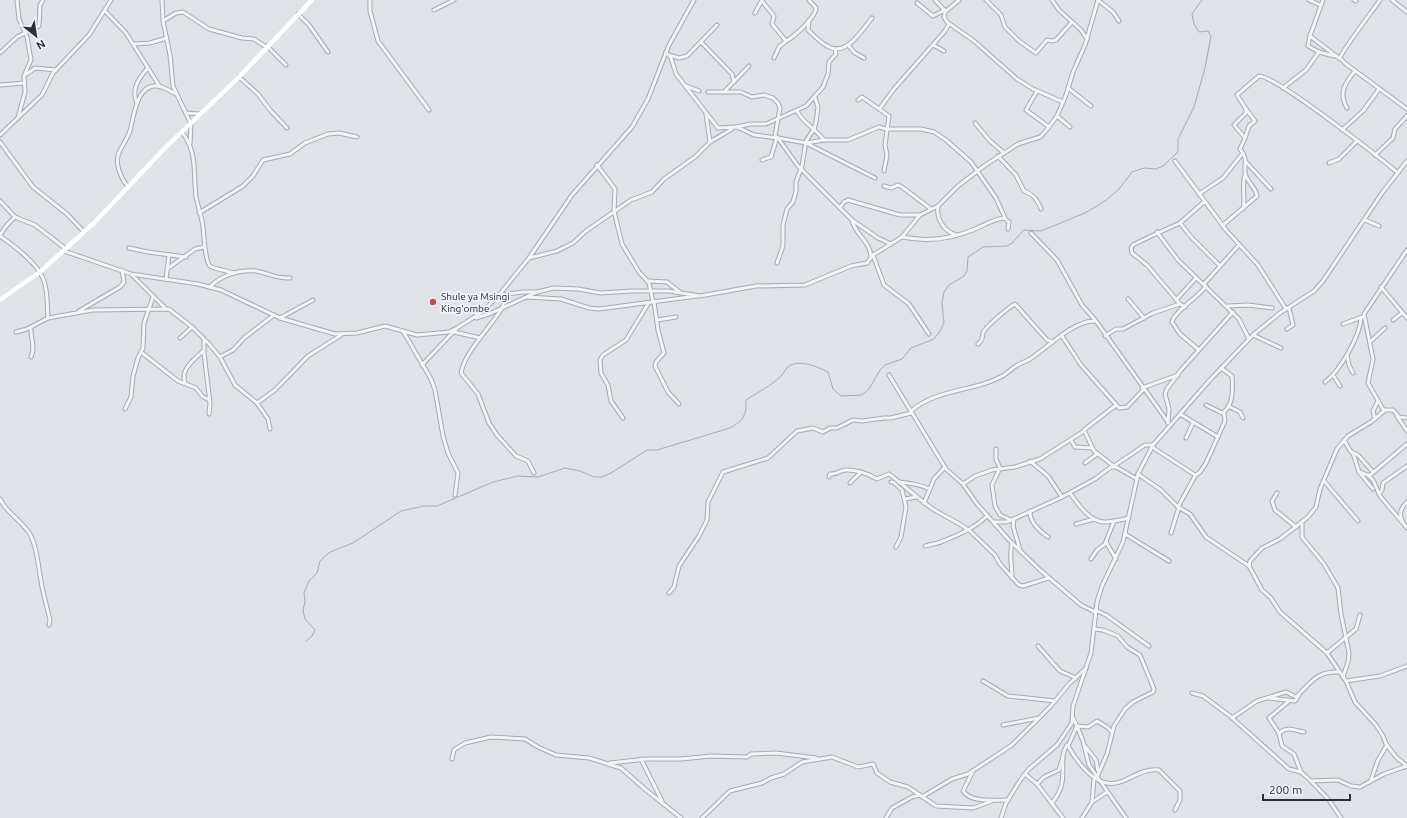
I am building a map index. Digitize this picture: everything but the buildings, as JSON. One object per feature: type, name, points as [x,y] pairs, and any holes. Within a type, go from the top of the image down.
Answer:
[{"type":"street","points":[[17,0],[19,19],[25,32],[31,60],[24,78],[25,92],[18,118]]},
{"type":"street","points":[[0,51],[25,32],[39,26],[40,5],[43,0]]},
{"type":"street","points":[[0,135],[42,95],[56,70],[89,35],[111,0]]},
{"type":"street","points":[[162,0],[163,21],[176,94],[191,124],[190,144],[195,166],[195,190],[203,226],[204,247],[209,265],[234,273]]},
{"type":"street","points":[[0,300],[40,272],[84,232],[182,132],[239,77],[310,0]]},
{"type":"street","points":[[370,0],[370,11],[378,42],[429,110]]},
{"type":"street","points":[[434,10],[454,0]]},
{"type":"street","points":[[0,202],[15,218],[35,225],[65,250],[131,274],[210,287],[227,292],[280,318],[328,333],[341,335],[357,333],[385,326],[421,334],[449,332],[474,318],[500,295],[529,258],[572,195],[597,165],[626,135],[651,92],[694,0]]},
{"type":"street","points":[[774,58],[779,47],[786,40],[795,35],[810,20],[816,10],[809,0]]},
{"type":"street","points":[[935,0],[945,11]]},
{"type":"street","points":[[917,4],[933,16],[945,11],[959,0]]},
{"type":"street","points":[[986,0],[1001,15],[1004,27],[1019,42],[1036,53],[1047,40],[1056,40],[1072,22]]},
{"type":"street","points":[[1052,0],[1059,10],[1087,39]]},
{"type":"street","points":[[1093,0],[1098,1],[1113,12],[1119,21]]},
{"type":"street","points":[[1309,0],[1320,5]]},
{"type":"street","points":[[1323,0],[1310,35],[1308,46],[1319,52],[1336,56]]},
{"type":"street","points":[[1342,60],[1340,58],[1343,51],[1356,36],[1380,0]]},
{"type":"street","points":[[755,13],[762,1],[774,16],[772,24],[786,40]]},
{"type":"street","points":[[527,297],[562,298],[593,309],[620,308],[756,286],[805,285],[851,266],[867,263],[872,256],[902,237],[920,215],[938,206],[958,186],[978,173],[998,156],[1018,144],[1040,137],[1049,127],[1057,116],[1063,102],[1087,39],[1098,1]]},
{"type":"street","points":[[1394,1],[1407,12]]},
{"type":"street","points":[[105,11],[126,33],[134,44],[147,70],[160,86],[176,94]]},
{"type":"street","points":[[945,11],[944,17],[949,24],[977,42],[1017,79],[1038,91],[1063,102]]},
{"type":"street","points":[[163,21],[176,13],[182,12],[209,29],[242,38],[254,39],[267,47],[286,64]]},
{"type":"street","points":[[298,14],[309,25],[328,52]]},
{"type":"street","points":[[810,20],[808,30],[826,46],[835,49],[848,45],[872,18]]},
{"type":"street","points":[[880,108],[892,91],[945,31],[949,24]]},
{"type":"street","points":[[668,53],[683,57],[717,26]]},
{"type":"street","points":[[1310,35],[1311,38],[1342,60],[1379,90],[1407,109]]},
{"type":"street","points":[[134,44],[150,43],[167,38]]},
{"type":"street","points":[[701,42],[732,74],[734,82]]},
{"type":"street","points":[[933,44],[944,51]]},
{"type":"street","points":[[848,45],[855,53],[864,58]]},
{"type":"street","points":[[1315,50],[1323,47]]},
{"type":"street","points":[[718,128],[735,128],[750,124],[766,124],[806,106],[815,98],[824,84],[829,62],[836,54],[835,49]]},
{"type":"street","points":[[1282,88],[1306,70],[1319,52]]},
{"type":"street","points":[[668,53],[675,72],[723,135]]},
{"type":"street","points":[[724,92],[749,66]]},
{"type":"street","points":[[24,78],[35,68],[56,70]]},
{"type":"street","points":[[137,103],[135,87],[139,78],[147,70]]},
{"type":"street","points":[[1347,108],[1342,98],[1343,89],[1346,80],[1355,71]]},
{"type":"street","points":[[1243,209],[1245,202],[1242,189],[1246,174],[1246,157],[1240,149],[1245,140],[1249,126],[1255,121],[1238,95],[1259,76],[1265,77],[1282,88],[1342,130],[1398,173]]},
{"type":"street","points":[[239,77],[258,94],[270,110],[287,128]]},
{"type":"street","points":[[0,85],[25,83]]},
{"type":"street","points":[[684,85],[699,91]]},
{"type":"street","points":[[128,186],[121,174],[116,160],[130,132],[132,116],[137,103],[146,91],[153,87],[160,86]]},
{"type":"street","points":[[1068,88],[1091,106]]},
{"type":"street","points":[[1342,130],[1364,111],[1379,90]]},
{"type":"street","points":[[1038,91],[1026,110],[1049,127]]},
{"type":"street","points":[[708,92],[741,92],[752,97],[764,95],[773,98],[780,105],[777,137],[771,157],[762,160]]},
{"type":"street","points":[[858,100],[862,97],[880,108],[889,116],[885,145],[887,155],[884,171]]},
{"type":"street","points":[[777,263],[783,246],[785,215],[796,191],[796,182],[802,166],[806,143],[814,129],[818,108],[815,98]]},
{"type":"street","points":[[1245,138],[1234,125],[1246,114],[1246,109]]},
{"type":"street","points":[[796,111],[802,120],[814,129],[824,140]]},
{"type":"street","points":[[706,112],[710,142]]},
{"type":"street","points":[[186,113],[202,114]]},
{"type":"street","points":[[1057,116],[1070,127]]},
{"type":"street","points":[[1376,155],[1393,138],[1394,130],[1407,116]]},
{"type":"street","points":[[975,123],[990,141],[1004,153]]},
{"type":"street","points":[[529,258],[557,250],[573,243],[614,211],[637,196],[652,192],[664,179],[695,157],[710,142],[735,128]]},
{"type":"street","points":[[735,128],[754,135],[777,137],[806,143],[875,178]]},
{"type":"street","points":[[806,143],[824,140],[850,139],[876,128],[921,129],[937,134],[969,160],[996,198],[1005,218],[1009,222],[1008,229]]},
{"type":"street","points":[[182,132],[190,144]]},
{"type":"street","points":[[199,213],[249,181],[262,160],[290,154],[305,143],[328,134],[339,133],[357,137]]},
{"type":"street","points":[[777,137],[800,169],[852,220],[878,238],[891,244]]},
{"type":"street","points":[[1330,163],[1339,159],[1357,141]]},
{"type":"street","points":[[0,142],[34,187],[67,214],[84,232]]},
{"type":"street","points":[[1199,194],[1223,178],[1243,153]]},
{"type":"street","points":[[998,156],[1016,175],[1024,190],[1036,198],[1041,209]]},
{"type":"street","points":[[1175,161],[1222,225],[1258,265],[1287,308],[1293,326],[1287,329]]},
{"type":"street","points":[[1000,818],[1008,800],[1025,774],[1057,745],[1071,726],[1073,718],[1072,706],[1087,667],[1094,629],[1095,611],[1102,586],[1116,559],[1125,534],[1138,474],[1153,446],[1221,368],[1253,335],[1287,308],[1309,295],[1323,281],[1407,161]]},
{"type":"street","points":[[1246,162],[1271,189]]},
{"type":"street","points":[[597,165],[615,189],[614,211],[622,244],[641,275],[648,281],[664,352],[656,362],[655,366],[665,387],[678,404]]},
{"type":"street","points":[[1222,225],[1243,209],[1257,195],[1246,174]]},
{"type":"street","points":[[884,186],[892,188],[898,185],[931,209]]},
{"type":"street","points":[[840,208],[844,202],[848,200],[900,215],[920,215]]},
{"type":"street","points":[[1185,307],[1176,300],[1131,250],[1133,245],[1157,232],[1180,223],[1204,202]]},
{"type":"street","points":[[938,206],[939,220],[946,229],[956,235]]},
{"type":"street","points":[[15,218],[7,225],[0,236],[21,252],[40,272],[45,284],[48,318]]},
{"type":"street","points":[[902,237],[925,241],[967,233],[994,219],[1005,218]]},
{"type":"street","points":[[852,220],[855,228],[870,247],[884,286],[909,304],[929,334]]},
{"type":"street","points":[[1365,220],[1379,226]]},
{"type":"street","points":[[1180,223],[1192,238],[1220,266]]},
{"type":"street","points":[[1157,232],[1178,260],[1228,306],[1241,322],[1249,339]]},
{"type":"street","points":[[1031,234],[1053,256],[1082,305],[1096,321],[1105,336],[1168,422]]},
{"type":"street","points":[[1199,350],[1180,334],[1172,322],[1175,315],[1199,295],[1220,266],[1240,245]]},
{"type":"street","points":[[167,269],[186,257],[195,249],[204,247]]},
{"type":"street","points":[[129,248],[186,257]]},
{"type":"street","points":[[1326,382],[1333,375],[1347,355],[1359,332],[1362,317],[1365,311],[1407,250]]},
{"type":"street","points":[[166,279],[169,255]]},
{"type":"street","points":[[76,312],[120,287],[124,282],[122,270]]},
{"type":"street","points":[[210,287],[219,279],[234,273],[256,271],[290,278]]},
{"type":"street","points":[[131,274],[166,309]]},
{"type":"street","points":[[1176,300],[1196,278]]},
{"type":"street","points":[[648,281],[670,283],[682,294]]},
{"type":"street","points":[[1381,287],[1407,318]]},
{"type":"street","points":[[500,295],[564,288],[601,293],[651,291],[700,296]]},
{"type":"street","points":[[474,318],[489,314],[537,292]]},
{"type":"street","points":[[500,295],[504,302],[502,308],[493,323],[480,338],[463,366],[462,375],[478,394],[489,424],[497,435],[516,456],[528,462],[534,473]]},
{"type":"street","points":[[125,408],[131,397],[133,376],[145,335],[143,327],[148,309],[154,297]]},
{"type":"street","points":[[1128,299],[1144,318]]},
{"type":"street","points":[[280,318],[313,300]]},
{"type":"street","points":[[623,418],[611,401],[608,386],[601,373],[600,360],[603,355],[626,340],[644,308],[652,303]]},
{"type":"street","points":[[978,344],[982,340],[985,330],[1002,312],[1015,304],[1048,340],[1052,342]]},
{"type":"street","points":[[1105,336],[1116,328],[1123,329],[1144,318],[1180,304]]},
{"type":"street","points":[[1228,306],[1248,304],[1272,308]]},
{"type":"street","points":[[16,332],[31,327],[48,318],[96,309],[166,309],[172,311],[204,338],[220,357],[235,385],[258,403],[268,420],[270,429]]},
{"type":"street","points":[[1168,427],[1169,409],[1166,394],[1178,375],[1233,312]]},
{"type":"street","points":[[1393,320],[1402,313]]},
{"type":"street","points":[[220,357],[234,350],[244,338],[274,315]]},
{"type":"street","points":[[657,320],[676,317]]},
{"type":"street","points":[[1343,324],[1362,317]]},
{"type":"street","points":[[1362,317],[1370,341],[1373,359],[1368,383],[1384,410]]},
{"type":"street","points":[[669,593],[674,587],[679,566],[699,536],[707,520],[708,502],[723,472],[768,458],[797,431],[813,428],[823,432],[830,428],[837,428],[853,420],[863,421],[880,418],[889,419],[911,412],[922,403],[942,395],[968,387],[984,385],[1030,359],[1062,336],[1087,322],[1096,321]]},
{"type":"street","points":[[31,327],[30,335],[34,349],[31,357]]},
{"type":"street","points":[[180,338],[192,327]]},
{"type":"street","points":[[422,365],[457,328]]},
{"type":"street","points":[[1370,341],[1385,328]]},
{"type":"street","points":[[403,331],[435,390],[443,436],[448,453],[457,471],[458,478],[455,495]]},
{"type":"street","points":[[454,332],[480,338]]},
{"type":"street","points":[[258,403],[275,390],[308,356],[341,335]]},
{"type":"street","points":[[1253,335],[1281,348]]},
{"type":"street","points":[[1062,336],[1081,365],[1120,409],[1124,409],[1143,389],[1178,375]]},
{"type":"street","points":[[204,338],[210,400],[209,414]]},
{"type":"street","points":[[185,383],[183,376],[186,368],[204,350]]},
{"type":"street","points":[[141,352],[178,381],[196,388],[202,396],[210,400]]},
{"type":"street","points":[[1347,355],[1349,365],[1353,373]]},
{"type":"street","points":[[1170,533],[1178,507],[1195,475],[1200,472],[1206,463],[1225,421],[1224,413],[1233,394],[1232,376],[1221,368]]},
{"type":"street","points":[[889,375],[945,467],[963,484],[987,516],[1012,543],[1081,606],[1106,615],[1149,646]]},
{"type":"street","points":[[1333,375],[1340,386]]},
{"type":"street","points":[[1375,419],[1373,411],[1378,401]]},
{"type":"street","points":[[1206,405],[1224,413]]},
{"type":"street","points":[[963,484],[979,474],[1000,468],[1018,467],[1030,461],[1044,457],[1084,431],[1090,424],[1116,406]]},
{"type":"street","points":[[1228,406],[1240,412],[1243,418]]},
{"type":"street","points":[[1249,566],[1250,561],[1262,548],[1276,541],[1302,523],[1315,509],[1334,455],[1344,440],[1375,419],[1384,410],[1393,410],[1399,417],[1407,418]]},
{"type":"street","points":[[1393,410],[1407,431]]},
{"type":"street","points":[[1180,414],[1218,437]]},
{"type":"street","points":[[1186,438],[1193,423]]},
{"type":"street","points":[[1084,431],[1092,448],[1097,454],[1137,479]]},
{"type":"street","points":[[1071,440],[1075,447],[1092,448]]},
{"type":"street","points":[[1344,440],[1353,453],[1359,472],[1373,489]]},
{"type":"street","points":[[1369,476],[1407,444]]},
{"type":"street","points":[[994,522],[1002,523],[1011,520],[1070,493],[1095,479],[1108,468],[1114,466],[1145,446],[1153,446],[1195,475]]},
{"type":"street","points":[[996,449],[996,460],[1000,468]]},
{"type":"street","points":[[1353,453],[1358,455],[1373,472]]},
{"type":"street","points":[[1085,463],[1097,454]]},
{"type":"street","points":[[1030,461],[1048,476],[1062,497]]},
{"type":"street","points":[[1379,494],[1382,490],[1383,483],[1407,466]]},
{"type":"street","points":[[924,502],[934,480],[945,467]]},
{"type":"street","points":[[1000,468],[992,485],[995,506],[1000,515],[1011,520]]},
{"type":"street","points":[[829,477],[830,474],[835,474],[845,470],[866,472],[880,479],[889,474],[916,497],[938,512],[960,523],[995,555],[1012,579],[1019,585],[1023,586],[1050,578]]},
{"type":"street","points":[[850,483],[861,472]]},
{"type":"street","points":[[1359,472],[1369,476],[1374,482],[1379,494],[1407,528]]},
{"type":"street","points":[[1138,474],[1161,490],[1178,507],[1193,517],[1206,537],[1249,566],[1261,589],[1271,598],[1280,612],[1327,653],[1346,681],[1355,702],[1376,725],[1387,745],[1396,757],[1407,766]]},
{"type":"street","points":[[1324,481],[1358,521]]},
{"type":"street","points":[[891,482],[901,489],[905,499],[906,516],[903,523],[901,536],[896,547]]},
{"type":"street","points":[[899,482],[915,486],[920,485],[929,489]]},
{"type":"street","points":[[1070,493],[1081,508],[1094,518],[1105,522],[1129,518]]},
{"type":"street","points":[[1277,493],[1272,501],[1274,508],[1296,527]]},
{"type":"street","points":[[905,499],[916,497]]},
{"type":"street","points":[[0,499],[5,508],[27,530],[31,537],[40,564],[41,580],[50,625]]},
{"type":"street","points":[[1402,522],[1401,509],[1407,502]]},
{"type":"street","points":[[1030,511],[1030,515],[1038,530],[1048,537]]},
{"type":"street","points":[[925,546],[943,541],[968,530],[979,524],[987,516]]},
{"type":"street","points":[[1015,518],[1013,526],[1021,551]]},
{"type":"street","points":[[1076,524],[1094,518]]},
{"type":"street","points":[[1091,559],[1106,542],[1114,521]]},
{"type":"street","points":[[1302,523],[1302,537],[1324,564],[1337,586],[1349,656],[1343,677]]},
{"type":"street","points":[[1125,534],[1169,560]]},
{"type":"street","points":[[1106,542],[1116,559]]},
{"type":"street","points":[[1012,543],[1010,552],[1012,561],[1012,579]]},
{"type":"street","points":[[1327,653],[1358,627],[1360,615]]},
{"type":"street","points":[[1094,629],[1103,630],[1118,636],[1129,649],[1140,655],[1154,689],[1150,694],[1128,705],[1112,732],[1108,754],[1096,776]]},
{"type":"street","points":[[1038,646],[1060,671],[1076,678]]},
{"type":"street","points":[[1346,681],[1380,676],[1407,666]]},
{"type":"street","points":[[886,818],[892,808],[912,797],[921,796],[952,779],[962,777],[974,771],[1012,745],[1087,667]]},
{"type":"street","points":[[1267,697],[1296,701],[1299,694],[1306,686],[1322,673],[1329,671],[1339,672]]},
{"type":"street","points":[[983,681],[1008,696],[1055,701]]},
{"type":"street","points":[[1232,718],[1247,706],[1267,697],[1286,692],[1296,697],[1299,694]]},
{"type":"street","points":[[1192,693],[1202,696],[1232,718],[1288,769],[1301,772]]},
{"type":"street","points":[[1289,701],[1269,718],[1279,734],[1282,746],[1294,754],[1301,772],[1329,800],[1341,818]]},
{"type":"street","points":[[1003,725],[1039,718]]},
{"type":"street","points":[[1073,718],[1084,745],[1089,765],[1126,818]]},
{"type":"street","points":[[1077,726],[1088,727],[1097,721],[1112,732]]},
{"type":"street","points":[[1037,784],[1044,777],[1059,770],[1063,756],[1077,726]]},
{"type":"street","points":[[1279,734],[1285,729],[1293,729],[1304,732]]},
{"type":"street","points":[[452,759],[453,752],[463,743],[495,737],[525,739],[556,755],[580,756],[621,768],[682,818]]},
{"type":"street","points":[[1068,745],[1075,757],[1096,776]]},
{"type":"street","points":[[1082,818],[1092,802],[1096,776],[1096,760],[1084,745]]},
{"type":"street","points":[[1371,782],[1378,760],[1387,745]]},
{"type":"street","points":[[609,764],[641,759],[681,759],[711,756],[746,757],[751,754],[776,753],[821,759]]},
{"type":"street","points":[[1052,803],[1062,788],[1064,774],[1063,756]]},
{"type":"street","points":[[702,818],[730,791],[762,784],[771,778],[784,774],[797,764],[821,759],[836,758],[860,767],[873,764],[878,774],[890,782],[908,787],[936,806],[973,808],[992,801]]},
{"type":"street","points":[[641,759],[663,803]]},
{"type":"street","points":[[1311,781],[1338,780],[1356,787],[1364,786],[1384,774],[1407,766]]},
{"type":"street","points":[[1100,782],[1120,782],[1140,773],[1159,770],[1180,791],[1180,800],[1175,810]]},
{"type":"street","points":[[974,771],[963,791],[969,797],[992,801],[1008,800]]},
{"type":"street","points":[[1025,774],[1037,784],[1064,818]]},
{"type":"street","points":[[1092,802],[1107,792]]},
{"type":"waterway","points":[[306,641],[312,636],[315,630],[305,619],[303,610],[305,602],[304,593],[309,581],[317,573],[320,561],[330,552],[353,543],[401,511],[424,506],[437,506],[493,482],[518,476],[538,477],[565,468],[580,471],[594,477],[602,477],[611,473],[647,450],[657,450],[730,428],[741,420],[745,414],[746,400],[773,383],[788,367],[793,364],[809,364],[828,372],[833,389],[841,396],[862,395],[869,389],[880,370],[885,365],[902,359],[911,348],[934,339],[944,323],[942,303],[944,292],[949,285],[964,276],[967,271],[968,257],[983,247],[1007,246],[1012,243],[1024,230],[1041,231],[1085,213],[1105,201],[1119,189],[1132,172],[1144,168],[1156,169],[1163,166],[1178,152],[1178,139],[1194,107],[1205,68],[1211,36],[1208,31],[1199,32],[1194,24],[1192,14],[1202,0]]},
{"type":"place","name":"Shule ya Msingi King'ombe","points":[[433,302]]}]
